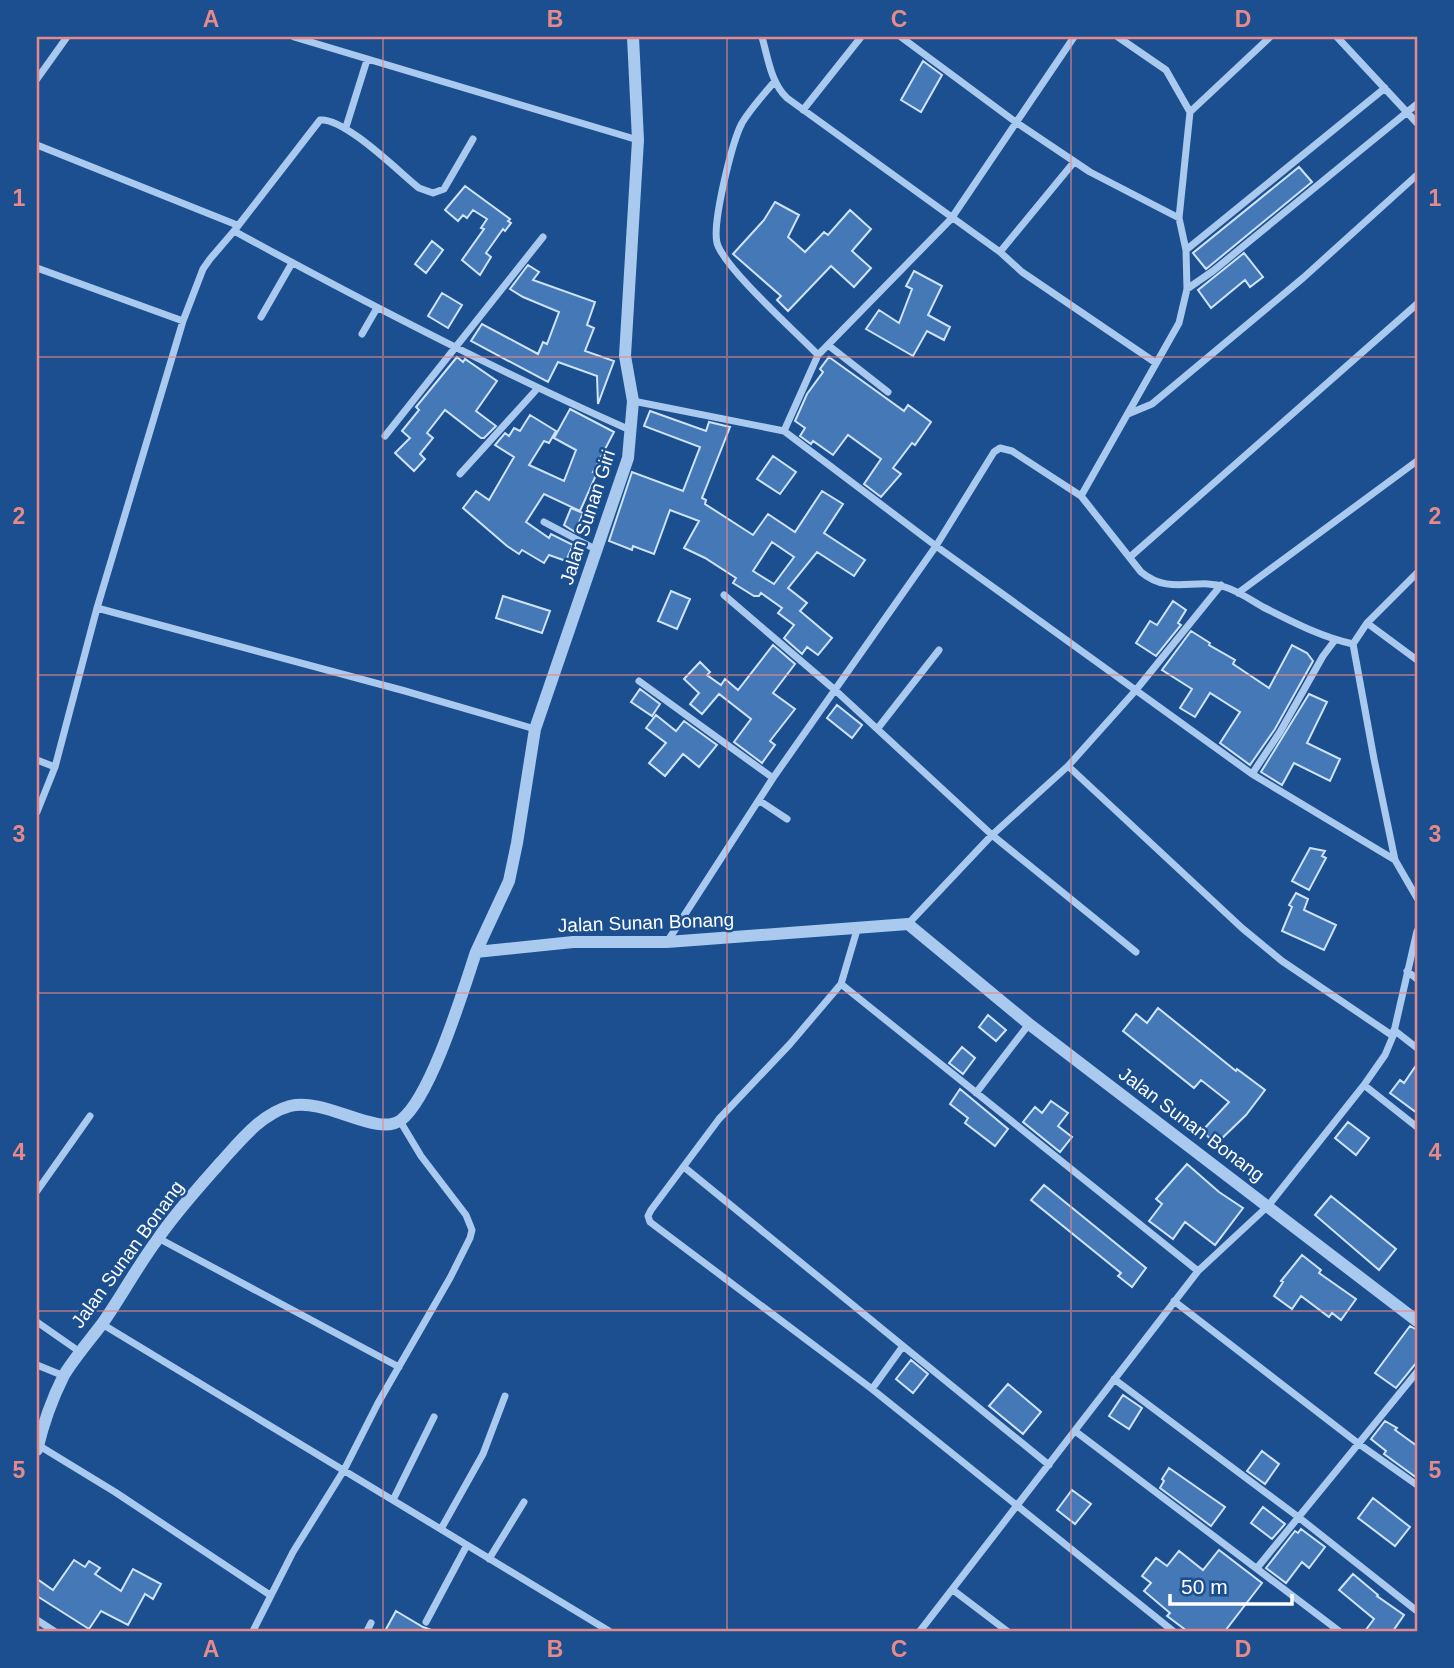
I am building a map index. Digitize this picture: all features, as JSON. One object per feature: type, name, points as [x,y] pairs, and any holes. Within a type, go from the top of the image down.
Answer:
[{"type":"street","points":[[37,79],[67,37]]},
{"type":"street","points":[[294,37],[638,140]]},
{"type":"street","name":"Jalan Sunan Giri","points":[[476,952],[509,881],[535,729],[628,458],[634,401],[625,356],[638,140],[633,37]]},
{"type":"street","points":[[762,37],[779,90],[803,110],[1000,252],[1022,272],[1156,363]]},
{"type":"street","points":[[803,110],[862,37]]},
{"type":"street","points":[[901,37],[1074,162],[1179,218]]},
{"type":"street","points":[[783,431],[818,355],[951,219],[1074,37]]},
{"type":"street","points":[[1081,496],[1179,323],[1187,289],[1186,250],[1179,218],[1190,112],[1166,70],[1118,37]]},
{"type":"street","points":[[1190,112],[1270,37]]},
{"type":"street","points":[[1337,37],[1417,123]]},
{"type":"street","points":[[346,127],[367,60]]},
{"type":"street","points":[[775,81],[737,134],[718,215],[718,245],[738,274],[818,355]]},
{"type":"street","points":[[1186,250],[1385,88]]},
{"type":"street","points":[[1187,289],[1213,271],[1417,104]]},
{"type":"street","points":[[37,812],[55,767],[97,608],[183,321],[203,269],[320,120],[346,127],[419,188],[433,193],[444,189],[473,139]]},
{"type":"street","points":[[37,145],[236,228],[292,263],[377,308],[537,389],[632,431]]},
{"type":"street","points":[[1000,252],[1074,162]]},
{"type":"street","points":[[1128,414],[1152,404],[1303,278],[1417,175]]},
{"type":"street","points":[[385,436],[543,237]]},
{"type":"street","points":[[261,317],[292,263]]},
{"type":"street","points":[[37,268],[183,321]]},
{"type":"street","points":[[1130,557],[1417,304]]},
{"type":"street","points":[[362,334],[377,308]]},
{"type":"street","points":[[828,345],[888,392]]},
{"type":"street","points":[[460,474],[537,389]]},
{"type":"street","points":[[634,401],[783,431],[936,546],[1252,774],[1395,860]]},
{"type":"street","points":[[667,942],[773,778],[936,546],[988,458],[1000,448],[1012,451],[1081,496],[1141,572],[1158,583],[1221,585],[1289,621],[1335,640],[1353,644]]},
{"type":"street","points":[[1238,593],[1417,461]]},
{"type":"street","points":[[544,522],[598,551]]},
{"type":"street","points":[[1416,578],[1367,623],[1353,644],[1395,860],[1417,898]]},
{"type":"street","points":[[908,924],[992,835],[1068,766],[1136,690],[1221,585]]},
{"type":"street","points":[[724,595],[878,728],[992,835],[1136,951]]},
{"type":"street","points":[[97,608],[535,729]]},
{"type":"street","points":[[1367,623],[1417,660]]},
{"type":"street","points":[[1252,774],[1335,640]]},
{"type":"street","points":[[878,728],[939,650]]},
{"type":"street","points":[[639,681],[773,778]]},
{"type":"street","points":[[37,760],[55,767]]},
{"type":"street","points":[[1068,766],[1242,928],[1282,961],[1417,1048]]},
{"type":"street","points":[[760,801],[787,818]]},
{"type":"street","name":"Jalan Sunan Bonang","points":[[476,952],[573,942],[667,942],[857,930],[908,924],[1029,1024],[1417,1321]]},
{"type":"street","points":[[857,930],[841,984],[790,1044],[719,1119],[651,1210],[648,1216],[650,1222],[872,1389],[1173,1631]]},
{"type":"street","points":[[920,1631],[1198,1271],[1268,1206],[1364,1085],[1385,1055],[1394,1033],[1417,931]]},
{"type":"street","points":[[253,1631],[293,1552],[344,1470],[450,1278],[472,1230],[466,1215],[421,1156],[400,1121],[407,1116],[419,1098],[438,1058],[476,952]]},
{"type":"street","points":[[1407,971],[1417,979]]},
{"type":"street","points":[[841,984],[1198,1271]]},
{"type":"street","points":[[976,1093],[1029,1024]]},
{"type":"street","points":[[1364,1085],[1417,1127]]},
{"type":"street","name":"Jalan Sunan Bonang","points":[[37,1447],[51,1403],[80,1352],[102,1324],[158,1238],[259,1122],[281,1109],[300,1104],[317,1105],[379,1125],[391,1126],[400,1121]]},
{"type":"street","points":[[37,1191],[90,1116]]},
{"type":"street","points":[[684,1167],[1049,1465]]},
{"type":"street","points":[[158,1238],[399,1367]]},
{"type":"street","points":[[1174,1301],[1359,1444],[1417,1485]]},
{"type":"street","points":[[37,1322],[80,1352]]},
{"type":"street","points":[[102,1324],[609,1631]]},
{"type":"street","points":[[872,1389],[903,1346]]},
{"type":"street","points":[[37,1365],[64,1376]]},
{"type":"street","points":[[1257,1568],[1417,1372]]},
{"type":"street","points":[[1114,1379],[1297,1516],[1417,1611]]},
{"type":"street","points":[[441,1529],[483,1454],[505,1396]]},
{"type":"street","points":[[393,1500],[434,1418]]},
{"type":"street","points":[[1075,1431],[1339,1631]]},
{"type":"street","points":[[37,1447],[115,1492],[270,1595]]},
{"type":"street","points":[[489,1559],[524,1502]]},
{"type":"street","points":[[426,1622],[467,1545]]},
{"type":"street","points":[[953,1590],[1007,1631]]},
{"type":"street","points":[[37,1620],[54,1631]]},
{"type":"building","points":[[923,61],[942,75],[921,112],[901,100]]},
{"type":"building","points":[[1299,167],[1312,182],[1206,269],[1193,253]]},
{"type":"building","points":[[465,186],[510,219],[508,221],[511,223],[505,231],[503,229],[486,253],[491,257],[480,275],[462,260],[484,229],[481,228],[487,219],[473,210],[467,218],[463,215],[458,221],[445,210]]},
{"type":"building","points":[[775,202],[799,215],[788,237],[805,252],[824,232],[828,235],[850,210],[871,229],[852,251],[871,268],[854,287],[831,266],[788,311],[777,300],[781,296],[733,254],[764,220]]},
{"type":"building","points":[[432,241],[443,250],[426,273],[415,264]]},
{"type":"building","points":[[1244,253],[1263,277],[1250,287],[1245,280],[1211,308],[1198,290]]},
{"type":"building","points":[[528,265],[539,272],[533,280],[595,302],[587,325],[594,328],[585,351],[614,361],[598,404],[597,376],[558,362],[548,382],[471,341],[482,324],[538,354],[543,342],[547,344],[559,312],[510,289]]},
{"type":"building","points":[[914,271],[942,286],[928,315],[950,327],[944,340],[927,331],[913,356],[866,329],[879,310],[899,323],[912,289],[906,286]]},
{"type":"building","points":[[442,293],[462,305],[448,328],[428,316]]},
{"type":"building","points":[[457,357],[463,362],[465,359],[497,381],[476,411],[496,426],[481,438],[445,410],[427,433],[433,438],[420,454],[425,459],[414,471],[395,453],[410,438],[402,431],[419,410],[416,407]]},
{"type":"building","points":[[829,357],[904,411],[908,405],[931,422],[915,445],[912,443],[893,468],[901,474],[881,497],[864,484],[881,459],[848,435],[833,455],[813,441],[811,444],[800,436],[805,428],[795,421],[807,394],[823,372],[820,369]]},
{"type":"building","points":[[570,409],[614,432],[593,472],[597,473],[580,511],[544,494],[526,522],[549,538],[551,534],[573,545],[566,561],[549,555],[544,563],[522,550],[519,554],[507,546],[463,508],[476,491],[489,500],[514,457],[495,445],[505,433],[509,436],[514,428],[520,431],[530,415],[556,431],[549,443],[544,441],[529,465],[564,481],[576,450],[554,438]]},
{"type":"building","points":[[650,411],[706,431],[709,422],[730,427],[702,498],[706,500],[705,504],[753,535],[768,514],[795,532],[822,491],[843,504],[824,533],[865,560],[854,576],[817,552],[788,588],[807,603],[800,611],[832,638],[818,655],[807,647],[802,654],[784,638],[794,625],[778,613],[782,608],[761,593],[754,596],[733,583],[736,578],[684,548],[699,521],[670,510],[654,554],[633,546],[632,550],[609,541],[632,472],[683,491],[700,447],[644,426]],"holes":[[[772,542],[794,557],[774,584],[753,571]]]},
{"type":"building","points":[[773,456],[796,472],[780,494],[757,479]]},
{"type":"building","points":[[571,508],[583,513],[575,532],[564,525]]},
{"type":"building","points":[[671,591],[690,599],[677,629],[658,621]]},
{"type":"building","points":[[503,596],[550,611],[542,633],[496,618]]},
{"type":"building","points":[[1173,601],[1186,610],[1178,623],[1181,625],[1156,656],[1136,643],[1150,621],[1157,625]]},
{"type":"building","points":[[1191,631],[1235,660],[1233,664],[1269,688],[1292,645],[1307,653],[1313,661],[1275,729],[1250,765],[1220,743],[1240,712],[1210,693],[1195,717],[1180,708],[1192,689],[1162,670]]},
{"type":"building","points":[[773,645],[795,664],[773,693],[795,709],[770,741],[775,745],[762,763],[734,742],[751,719],[719,694],[702,714],[690,704],[699,693],[684,679],[700,662],[710,672],[707,675],[721,685],[725,679],[738,690]]},
{"type":"building","points":[[640,689],[660,704],[652,716],[631,702]]},
{"type":"building","points":[[1309,694],[1327,702],[1307,743],[1340,759],[1330,781],[1294,763],[1282,785],[1261,772]]},
{"type":"building","points":[[837,705],[862,725],[852,738],[827,718]]},
{"type":"building","points":[[656,715],[676,731],[684,721],[717,745],[699,767],[683,754],[665,776],[649,763],[666,743],[646,728]]},
{"type":"building","points":[[1310,848],[1325,851],[1322,856],[1326,858],[1309,890],[1292,881]]},
{"type":"building","points":[[1296,893],[1308,899],[1304,910],[1336,925],[1324,950],[1282,931],[1292,907],[1289,905]]},
{"type":"building","points":[[1158,1008],[1236,1071],[1237,1069],[1265,1090],[1246,1115],[1216,1144],[1202,1131],[1229,1102],[1201,1080],[1194,1088],[1123,1031],[1136,1014],[1147,1023]]},
{"type":"building","points":[[988,1015],[1006,1030],[996,1041],[979,1027]]},
{"type":"building","points":[[962,1047],[975,1058],[963,1074],[949,1063]]},
{"type":"building","points":[[1417,1064],[1417,1113],[1390,1093],[1400,1080],[1404,1083]]},
{"type":"building","points":[[960,1089],[1008,1129],[995,1146],[965,1123],[968,1118],[950,1104]]},
{"type":"building","points":[[1051,1101],[1068,1113],[1058,1126],[1072,1137],[1060,1152],[1023,1122],[1035,1107],[1042,1113]]},
{"type":"building","points":[[1348,1122],[1369,1138],[1356,1155],[1335,1138]]},
{"type":"building","points":[[1187,1164],[1219,1192],[1243,1208],[1215,1245],[1185,1222],[1173,1239],[1149,1221],[1162,1204],[1156,1199]]},
{"type":"building","points":[[1044,1185],[1146,1268],[1132,1287],[1118,1276],[1121,1273],[1031,1200]]},
{"type":"building","points":[[1331,1196],[1396,1249],[1379,1270],[1315,1215]]},
{"type":"building","points":[[1302,1255],[1321,1270],[1319,1273],[1356,1299],[1341,1320],[1332,1313],[1329,1317],[1301,1296],[1292,1309],[1274,1296],[1283,1282],[1281,1281]]},
{"type":"building","points":[[1410,1326],[1417,1330],[1417,1362],[1396,1388],[1375,1373]]},
{"type":"building","points":[[911,1360],[928,1374],[913,1393],[896,1379]]},
{"type":"building","points":[[1008,1384],[1041,1412],[1023,1434],[989,1406]]},
{"type":"building","points":[[1123,1395],[1142,1408],[1129,1429],[1109,1416]]},
{"type":"building","points":[[1385,1421],[1417,1446],[1417,1478],[1384,1454],[1386,1451],[1371,1439]]},
{"type":"building","points":[[1262,1451],[1279,1464],[1265,1484],[1247,1471]]},
{"type":"building","points":[[1169,1468],[1225,1507],[1211,1526],[1160,1488]]},
{"type":"building","points":[[1072,1490],[1091,1504],[1075,1524],[1057,1510]]},
{"type":"building","points":[[1373,1498],[1410,1527],[1395,1546],[1358,1518]]},
{"type":"building","points":[[1263,1507],[1285,1524],[1272,1539],[1251,1523]]},
{"type":"building","points":[[1301,1529],[1325,1547],[1309,1568],[1302,1562],[1286,1583],[1266,1568],[1295,1531],[1298,1533]]},
{"type":"building","points":[[1219,1550],[1262,1583],[1225,1631],[1187,1631],[1167,1616],[1170,1613],[1144,1591],[1151,1583],[1142,1576],[1156,1558],[1167,1566],[1179,1551],[1203,1570]]},
{"type":"building","points":[[74,1560],[85,1567],[89,1561],[100,1568],[95,1574],[121,1591],[133,1569],[161,1584],[153,1599],[145,1594],[128,1625],[101,1611],[89,1629],[37,1596],[37,1579],[53,1590]]},
{"type":"building","points":[[1353,1574],[1377,1596],[1404,1615],[1393,1631],[1365,1631],[1374,1619],[1339,1590]]},
{"type":"building","points":[[396,1611],[423,1627],[434,1631],[385,1631]]}]
